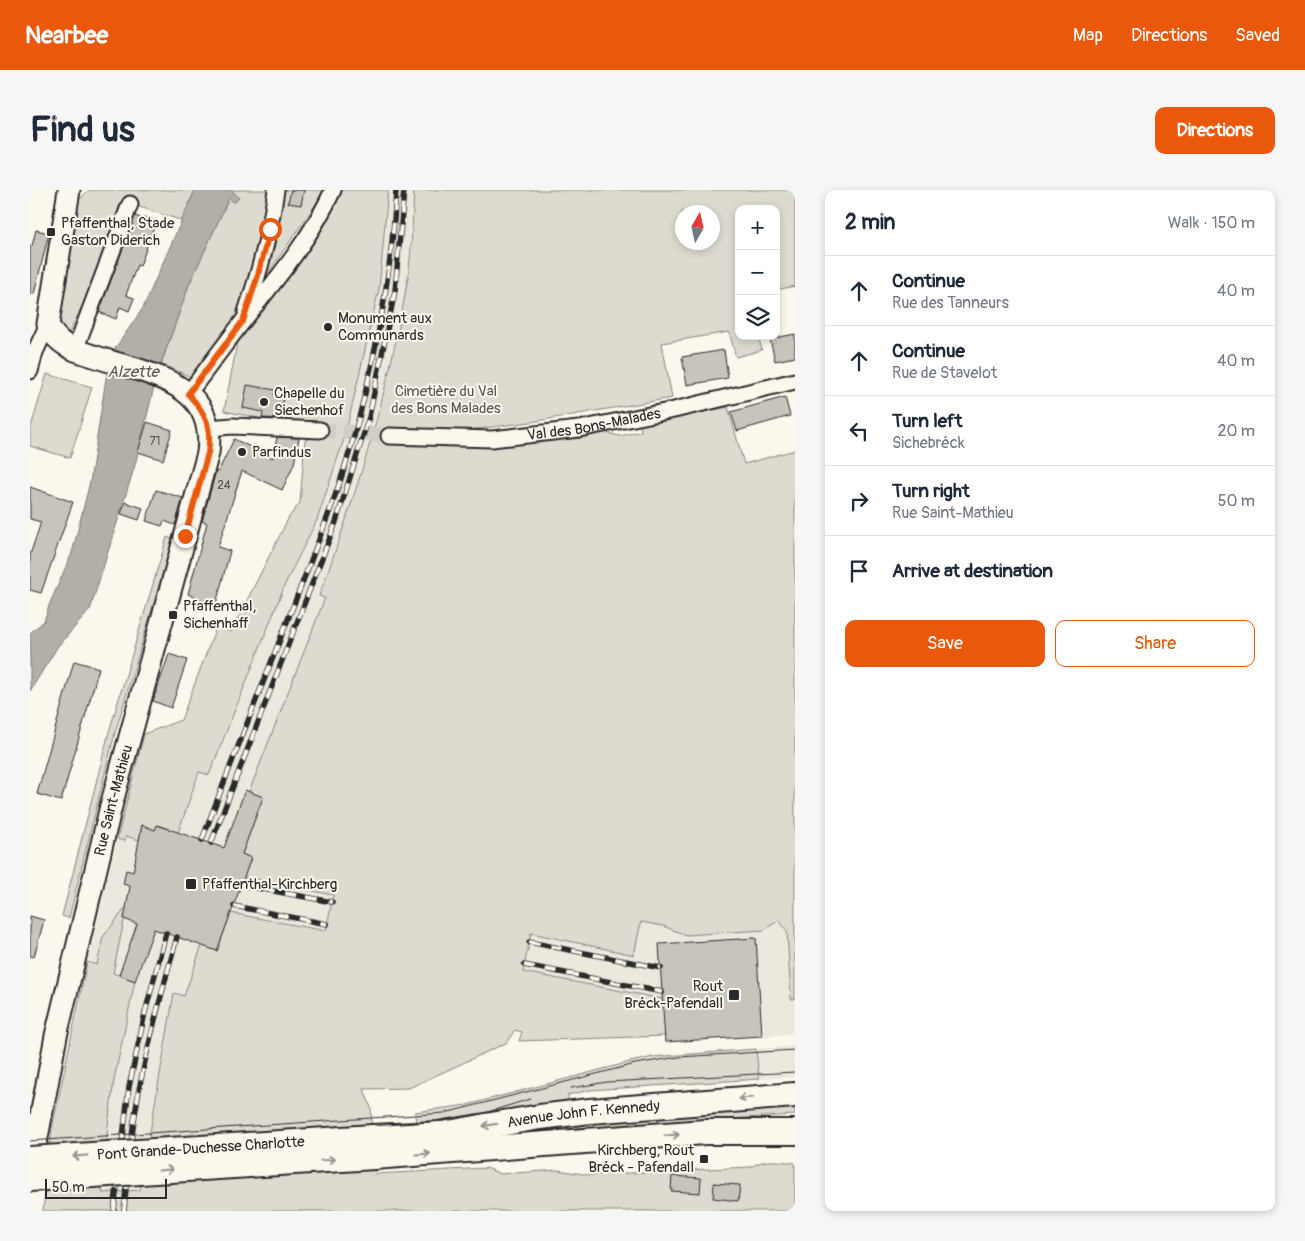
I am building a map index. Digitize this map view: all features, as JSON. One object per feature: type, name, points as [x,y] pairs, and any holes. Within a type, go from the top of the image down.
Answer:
[{"type":"main road","points":[[69,190],[48,324],[52,334],[64,345],[75,350],[171,382],[188,394],[201,410],[209,428]]},
{"type":"main road","name":"Rue Saint-Mathieu","points":[[30,1178],[31,1164],[56,1036],[112,806],[208,453],[209,428]]},
{"type":"main road","name":"Avenue John F. Kennedy","points":[[373,1147],[540,1117],[590,1111],[795,1095]]},
{"type":"main road","name":"Avenue John F. Kennedy","points":[[373,1147],[705,1132],[795,1132]]},
{"type":"main road","name":"Pont Grande-Duchesse Charlotte","points":[[30,1178],[373,1147]]},
{"type":"main road","name":"Pont Grande-Duchesse Charlotte","points":[[30,1160],[373,1147]]},
{"type":"street","points":[[243,321],[270,229],[276,190]]},
{"type":"street","points":[[188,394],[243,321],[277,280],[309,232],[333,190]]},
{"type":"street","points":[[75,350],[130,204]]},
{"type":"street","points":[[30,370],[35,352],[48,324]]},
{"type":"street","name":"Val des Bons-Malades","points":[[389,436],[492,439],[580,429],[674,410],[795,381]]},
{"type":"street","points":[[209,428],[232,426],[320,430]]},
{"type":"shaded area","points":[[388,190],[414,190],[407,287],[391,364],[344,529],[320,595],[325,598],[249,791],[263,797],[242,854],[251,858],[244,877],[333,895],[326,932],[253,917],[217,951],[202,946],[184,996],[174,993],[137,1204],[101,1193],[114,1080],[135,981],[112,973],[126,907],[103,937],[97,965],[87,962],[117,839],[124,841],[126,835],[142,825],[157,825],[178,832],[200,772],[209,775],[286,582],[317,520],[387,213]]},
{"type":"shaded area","points":[[778,919],[787,931],[791,999],[795,999],[795,1034],[665,1042],[662,999],[523,972],[531,933],[633,955],[641,922],[663,926],[686,935],[764,930]]},
{"type":"shaded area","points":[[795,1046],[795,1077],[759,1079],[756,1049]]},
{"type":"green space","points":[[89,190],[195,190],[183,221],[121,201],[97,271],[67,338],[56,324],[79,200]]},
{"type":"green space","points":[[232,190],[326,190],[268,273],[191,377],[161,364],[189,285]]},
{"type":"green space","points":[[340,190],[388,190],[379,289],[345,436],[317,520],[286,582],[209,775],[199,772],[178,833],[157,825],[155,830],[142,825],[139,840],[126,836],[125,841],[117,839],[144,734],[181,720],[217,625],[231,632],[289,517],[300,503],[305,440],[319,436],[322,423],[273,421],[224,411],[237,344],[318,235]]},
{"type":"green space","name":"Cimetière du Val des Bons Malades","points":[[414,190],[795,190],[795,286],[780,289],[780,205],[735,205],[735,340],[759,340],[762,350],[736,357],[729,332],[662,343],[672,398],[531,422],[461,431],[391,429],[387,444],[481,447],[603,432],[620,436],[641,431],[640,425],[728,407],[744,464],[795,450],[795,999],[791,999],[787,931],[779,920],[764,930],[686,935],[663,926],[641,922],[634,955],[531,933],[523,972],[663,999],[665,1036],[519,1041],[522,1032],[515,1030],[506,1043],[409,1088],[364,1089],[371,1108],[375,1174],[487,1168],[500,1174],[558,1170],[589,1175],[750,1167],[762,1162],[777,1161],[795,1163],[795,1211],[43,1211],[52,1129],[87,962],[97,965],[103,937],[127,906],[113,973],[135,981],[114,1080],[102,1193],[140,1190],[174,993],[184,996],[202,945],[217,951],[231,913],[326,931],[333,895],[244,877],[251,858],[242,854],[263,797],[249,792],[325,598],[319,596],[370,444],[390,367],[399,328],[411,252]]},
{"type":"green space","points":[[47,374],[92,387],[70,458],[30,446],[30,430]]},
{"type":"green space","points":[[167,537],[173,539],[115,733],[69,918],[62,916],[109,732]]},
{"type":"green space","points":[[756,1049],[759,1079],[590,1090],[568,1095],[568,1103],[416,1128],[415,1112],[467,1105],[630,1062],[653,1057]]},
{"type":"green space","points":[[795,1106],[795,1115],[577,1128],[534,1138],[494,1142],[487,1134],[551,1123]]},
{"type":"water","name":"Alzette","points":[[195,190],[232,190],[239,198],[234,203],[229,198],[189,285],[161,364],[135,465],[90,610],[58,646],[30,691],[30,633],[44,621],[72,553],[90,482],[107,372],[114,350],[143,308]]},
{"type":"building","points":[[291,190],[304,190],[301,205],[288,203]]},
{"type":"building","points":[[135,216],[156,221],[140,266],[137,265],[126,295],[134,298],[129,311],[120,307],[116,319],[99,312]]},
{"type":"building","points":[[36,230],[49,233],[34,294],[30,294],[30,245],[32,246]]},
{"type":"building","points":[[795,334],[795,357],[775,361],[770,340],[780,340],[780,337]]},
{"type":"building","points":[[724,350],[728,378],[687,385],[682,357]]},
{"type":"building","name":"Chapelle du Siechenhof","points":[[247,385],[275,390],[274,395],[284,397],[281,419],[262,418],[263,412],[243,408]]},
{"type":"building","points":[[785,397],[790,416],[737,431],[731,412]]},
{"type":"building","points":[[147,422],[172,430],[163,460],[138,452]]},
{"type":"building","points":[[277,437],[299,438],[294,464],[282,490],[242,471],[218,547],[230,551],[215,608],[188,594],[207,523],[202,521],[216,471],[218,472],[234,439],[273,458]]},
{"type":"building","points":[[30,487],[73,502],[41,593],[30,590],[30,555],[41,522],[30,519]]},
{"type":"building","points":[[156,490],[183,498],[175,525],[164,521],[162,526],[146,521]]},
{"type":"building","points":[[125,502],[143,508],[139,520],[121,514]]},
{"type":"building","points":[[169,654],[187,660],[171,708],[153,701]]},
{"type":"building","points":[[74,661],[99,668],[61,801],[37,794]]},
{"type":"building","points":[[245,790],[263,797],[242,854],[251,858],[217,951],[154,929],[135,981],[119,975],[137,924],[124,919],[130,886],[123,884],[126,870],[133,872],[142,825],[155,830],[157,825],[224,848]]},
{"type":"building","points":[[30,916],[44,920],[34,957],[30,956]]},
{"type":"building","points":[[756,938],[762,1036],[665,1042],[659,944]]},
{"type":"building","points":[[672,1176],[701,1178],[700,1193],[671,1191]]},
{"type":"building","points":[[714,1183],[740,1185],[738,1201],[713,1198]]},
{"type":"tunnel","points":[[320,430],[389,436]]},
{"type":"tram line","points":[[30,1141],[445,1113],[635,1064],[679,1057],[795,1050]]},
{"type":"tram line","points":[[571,1088],[607,1082],[795,1072]]},
{"type":"tram line","points":[[30,1149],[445,1121],[478,1115],[530,1099]]},
{"type":"railway","points":[[202,840],[322,530],[348,455],[362,406],[382,314],[391,252],[396,190]]},
{"type":"railway","points":[[211,843],[336,522],[369,417],[395,291],[404,190]]},
{"type":"railway","points":[[242,885],[332,902]]},
{"type":"railway","points":[[234,906],[327,924]]},
{"type":"railway","points":[[114,1211],[129,1087],[145,1013],[166,933]]},
{"type":"railway","points":[[124,1211],[130,1150],[139,1090],[177,937]]},
{"type":"railway","points":[[529,942],[661,968]]},
{"type":"railway","points":[[524,965],[662,992]]},
{"type":"place","name":"Pfaffenthal, Stade Gaston Diderich","points":[[51,232]]},
{"type":"place","name":"Monument aux Communards","points":[[328,327]]},
{"type":"place","name":"Chapelle du Siechenhof","points":[[264,402]]},
{"type":"place","name":"Parfindus","points":[[242,452]]},
{"type":"place","name":"Pfaffenthal, Sichenhaff","points":[[173,615]]},
{"type":"place","name":"Pfaffenthal-Kirchberg","points":[[191,884]]},
{"type":"place","name":"Rout Bréck-Pafendall","points":[[734,995]]},
{"type":"place","name":"Kirchberg, Rout Bréck - Pafendall","points":[[704,1159]]},
{"type":"route","points":[[185,536],[210,441],[209,428],[204,415],[188,394],[243,321],[270,229]]}]
